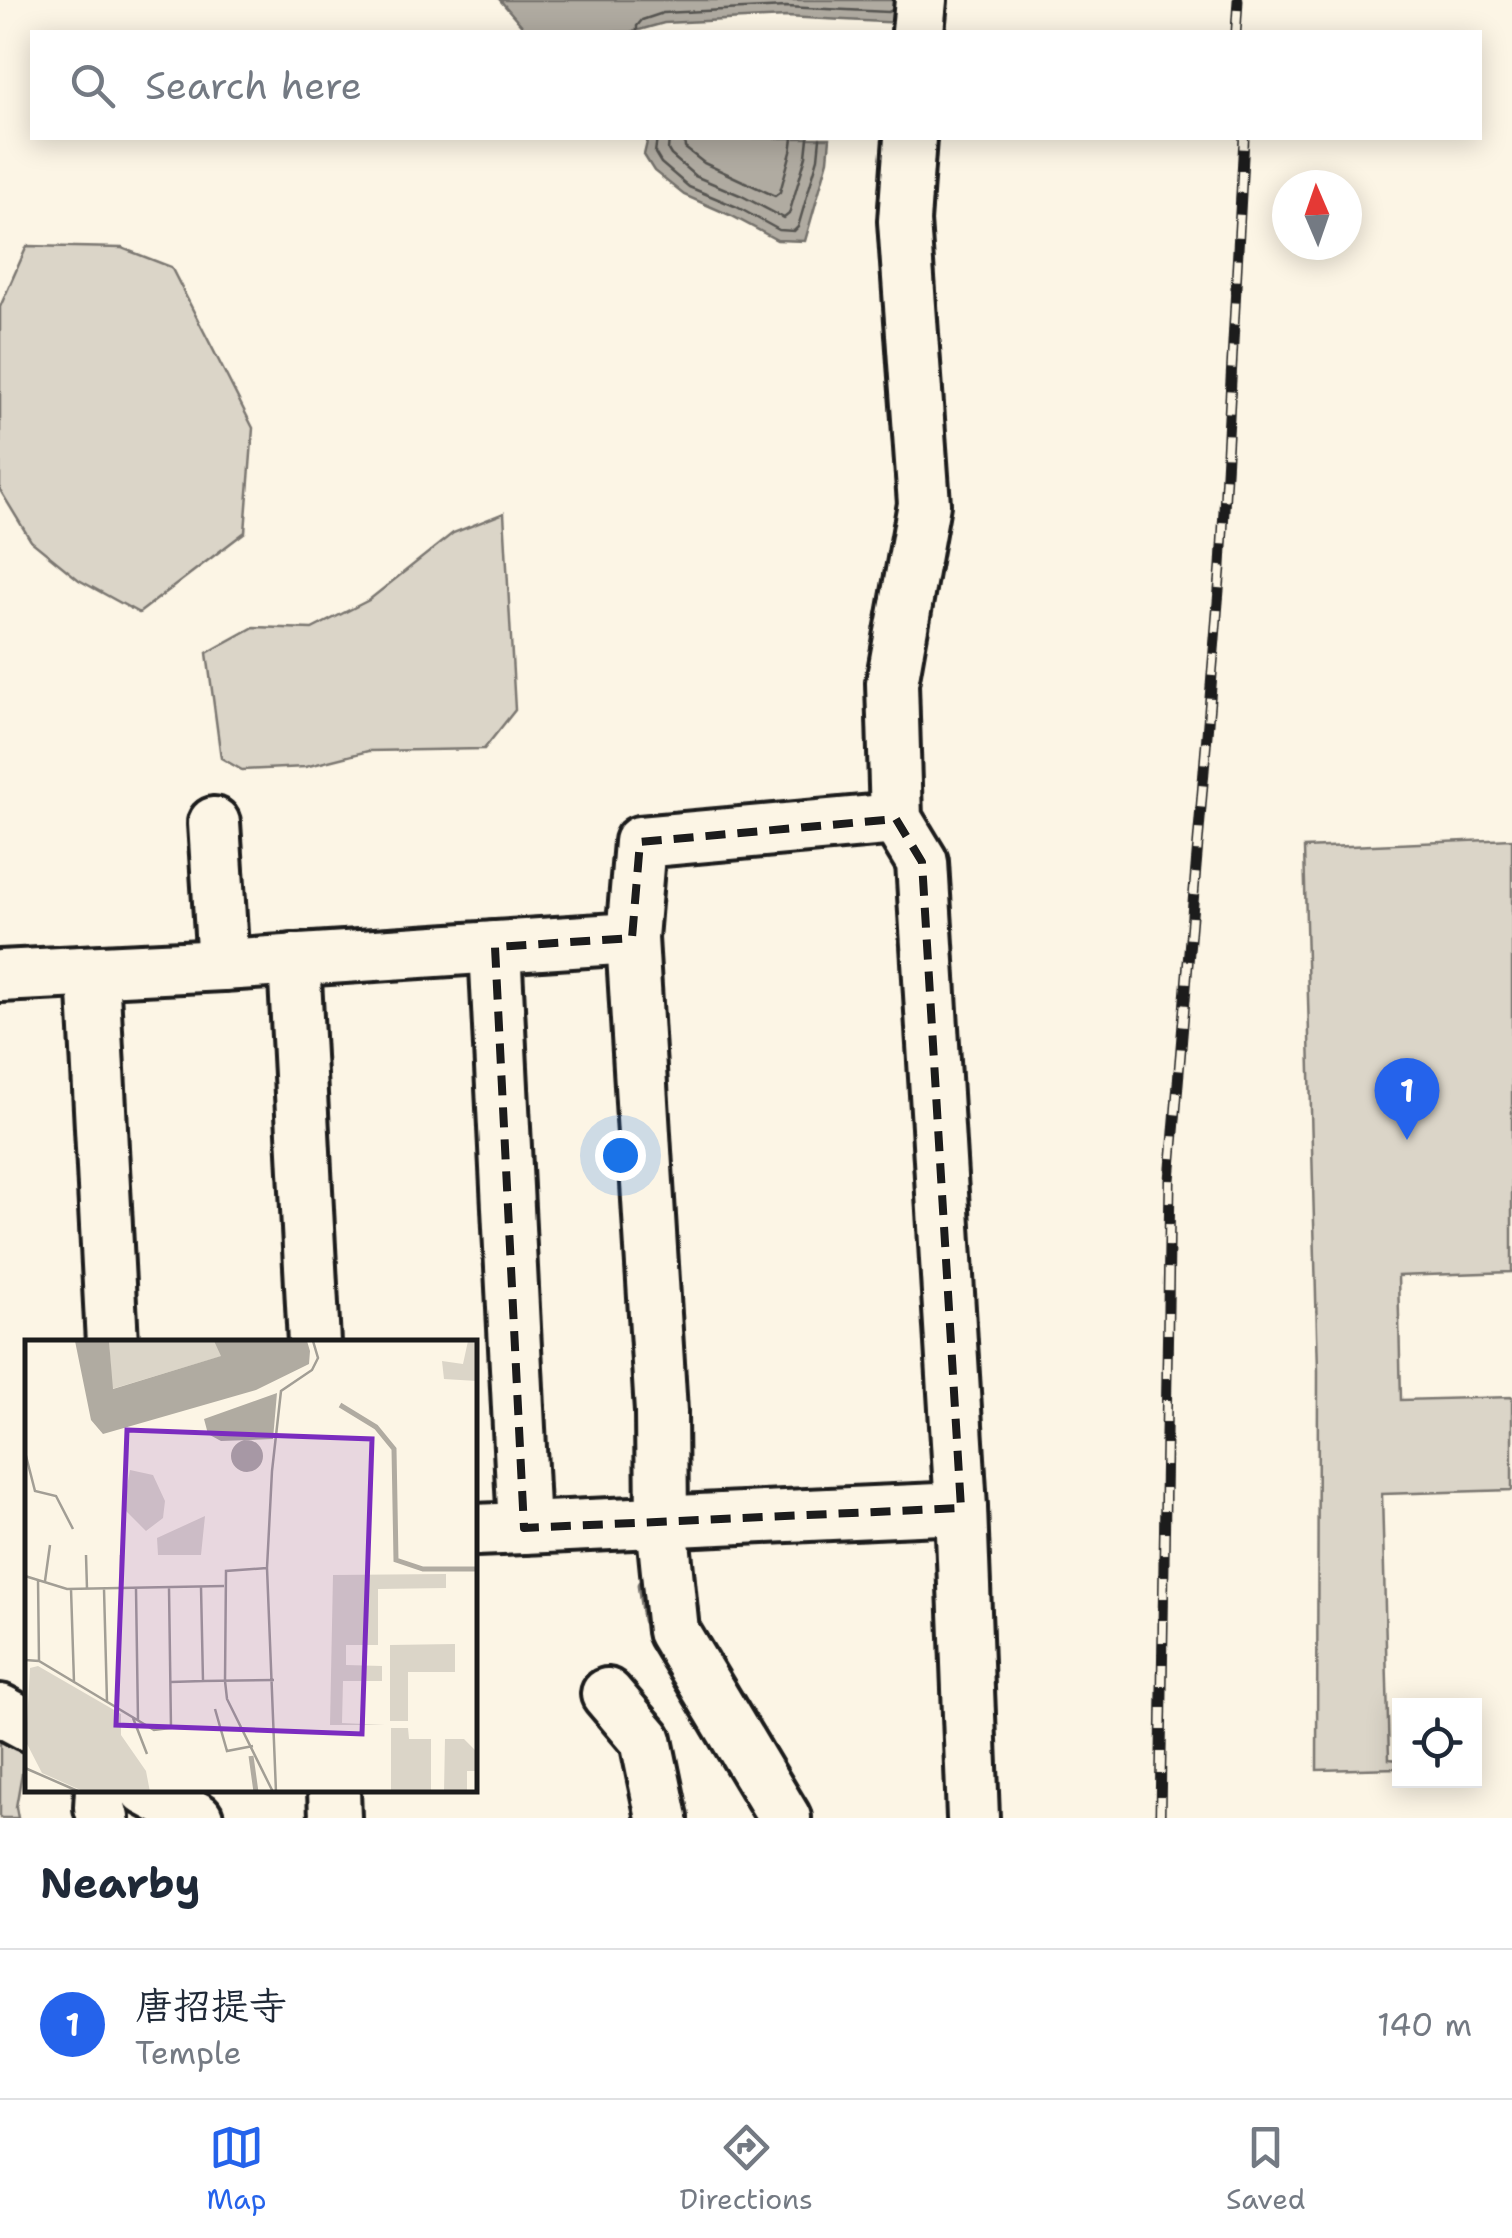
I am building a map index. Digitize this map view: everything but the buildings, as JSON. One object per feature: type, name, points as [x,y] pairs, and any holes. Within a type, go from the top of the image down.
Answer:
[{"type":"street","points":[[918,30],[921,0]]},
{"type":"street","points":[[910,140],[904,221],[924,504],[892,683],[896,819],[922,862],[961,1508],[973,1818]]},
{"type":"street","points":[[785,1818],[674,1631],[662,1522],[661,1412],[632,938],[640,842],[896,819]]},
{"type":"street","points":[[214,823],[223,965]]},
{"type":"street","points":[[0,962],[0,976],[632,938]]},
{"type":"street","points":[[494,946],[524,1528]]},
{"type":"street","points":[[294,960],[314,1340]]},
{"type":"street","points":[[93,972],[112,1340]]},
{"type":"street","points":[[478,1530],[961,1508]]},
{"type":"street","points":[[607,1694],[646,1740],[662,1818]]},
{"type":"street","points":[[0,1710],[25,1724]]},
{"type":"street","points":[[101,1793],[103,1818]]},
{"type":"street","points":[[151,1793],[196,1818]]},
{"type":"street","points":[[334,1793],[335,1818]]},
{"type":"highlighted area","points":[[896,819],[922,862],[961,1508],[524,1528],[495,947],[632,938],[640,842]]},
{"type":"shaded area","points":[[27,246],[122,248],[171,267],[253,428],[245,532],[139,613],[79,580],[31,541],[0,490],[0,307]]},
{"type":"shaded area","points":[[504,513],[515,710],[484,749],[368,751],[305,767],[242,770],[221,758],[207,653],[254,627],[312,629],[369,600],[453,533]]},
{"type":"shaded area","points":[[1512,839],[1512,1272],[1398,1276],[1401,1400],[1512,1397],[1512,1490],[1382,1494],[1392,1768],[1317,1770],[1318,1371],[1304,848]]},
{"type":"shaded area","points":[[0,1730],[25,1743],[25,1755],[16,1807],[18,1818],[0,1818]]},
{"type":"water","points":[[500,0],[904,0],[902,23],[786,17],[664,23],[639,30],[524,28]]},
{"type":"water","points":[[648,140],[830,140],[828,160],[805,241],[777,240],[684,195],[654,171],[644,155]]},
{"type":"waterway","points":[[642,1585],[647,1620]]},
{"type":"railway","points":[[1236,30],[1238,0]]},
{"type":"railway","points":[[1160,1818],[1170,1180],[1221,566],[1244,140]]},
{"type":"place","name":"唐招提寺","points":[[1407,1140]]}]
